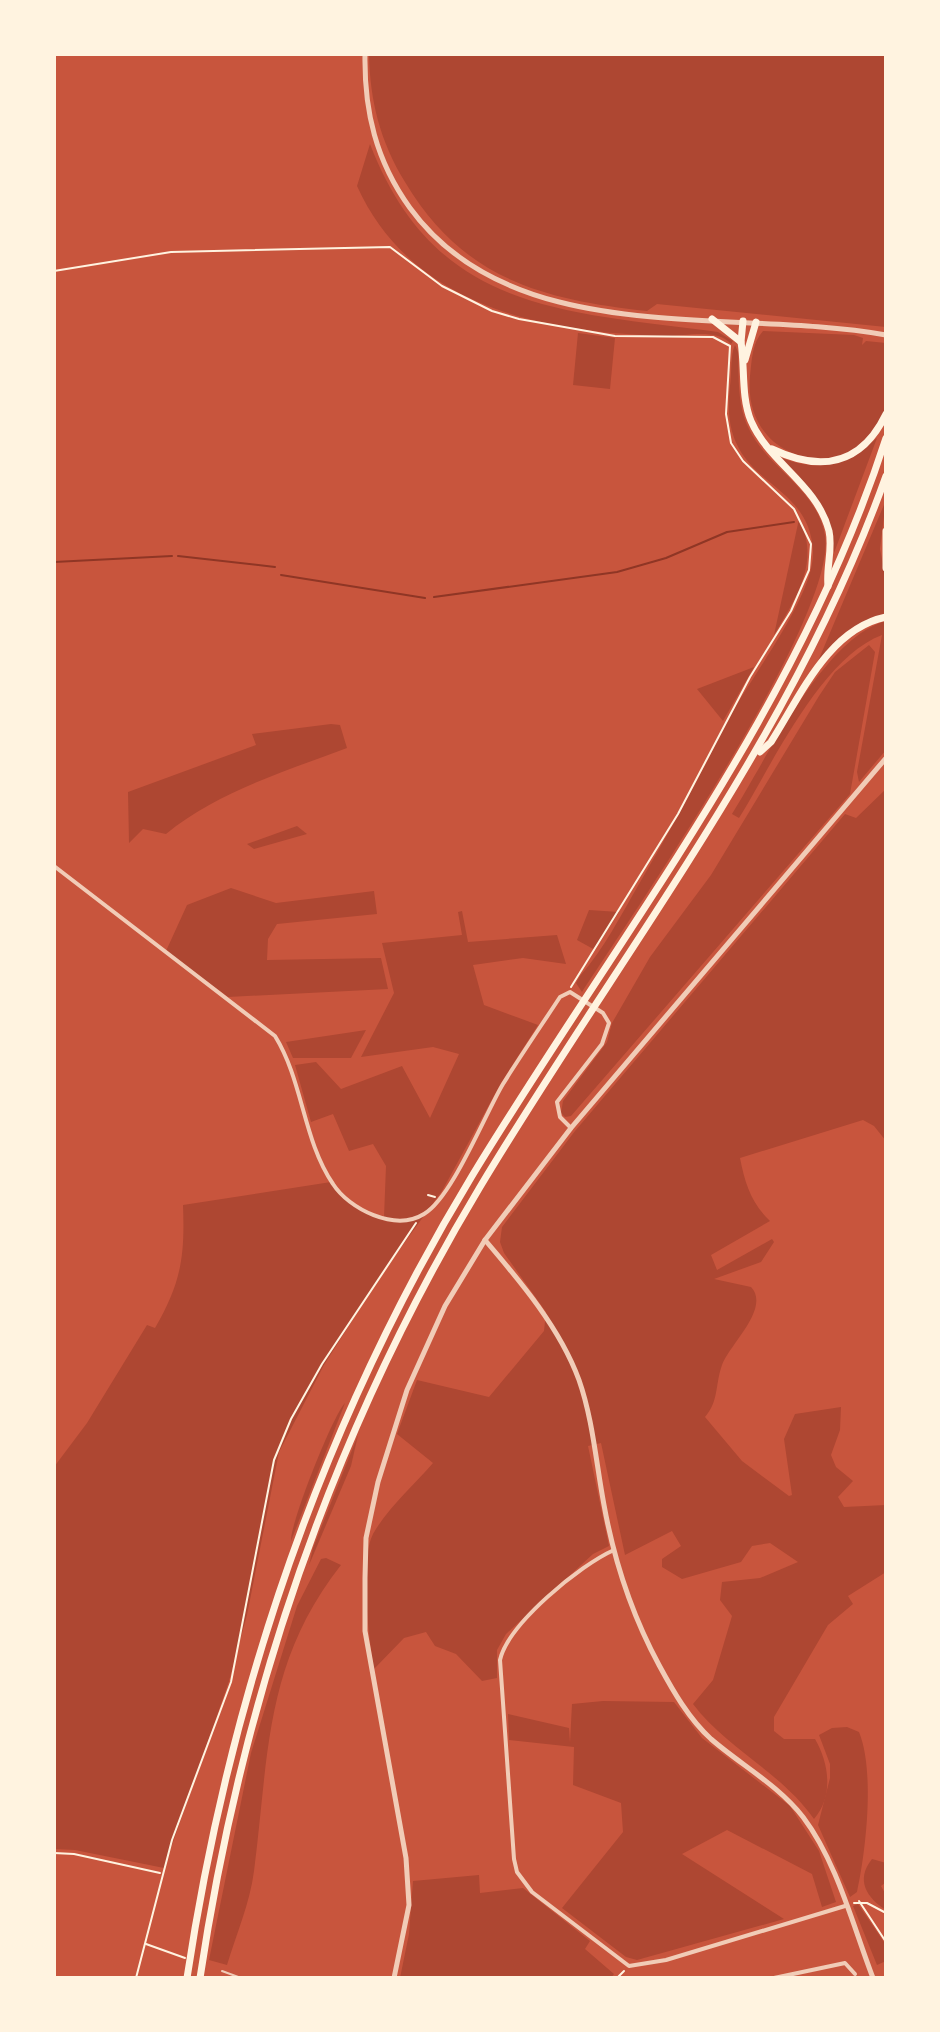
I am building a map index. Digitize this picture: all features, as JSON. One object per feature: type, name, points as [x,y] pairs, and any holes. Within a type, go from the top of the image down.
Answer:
[{"type":"highway","points":[[712,319],[741,342]]},
{"type":"highway","points":[[743,321],[741,342],[750,418],[771,449],[813,497],[824,516],[830,537],[828,586]]},
{"type":"highway","points":[[745,360],[756,322]]},
{"type":"highway","points":[[771,449],[807,462],[838,460],[870,440],[886,414]]},
{"type":"highway","points":[[187,1978],[203,1880],[238,1728],[276,1600],[321,1477],[370,1366],[427,1254],[498,1133],[732,771],[773,699],[828,586],[886,438]]},
{"type":"highway","points":[[200,1978],[223,1842],[251,1725],[290,1598],[334,1480],[395,1344],[442,1254],[508,1142],[755,757],[828,619],[886,476]]},
{"type":"highway","points":[[886,531],[886,568]]},
{"type":"highway","points":[[755,757],[771,742],[839,643],[862,625],[886,617]]},
{"type":"street","points":[[365,54],[368,114],[383,163],[409,206],[444,247],[500,283],[560,304],[886,335]]},
{"type":"street","points":[[394,1978],[409,1905],[406,1858],[365,1631],[366,1538],[378,1482],[407,1390],[445,1306],[485,1240],[571,1128],[886,758]]},
{"type":"street","points":[[54,866],[275,1036],[288,1060],[322,1164],[343,1196],[362,1211],[373,1215],[417,1218],[429,1211],[444,1193],[502,1086],[560,997],[570,992],[603,1013],[609,1023],[602,1044],[557,1102],[560,1117],[571,1128]]},
{"type":"street","points":[[485,1240],[547,1321],[577,1377],[586,1402],[614,1550],[646,1638],[681,1702],[709,1737],[766,1781],[804,1818],[816,1836],[873,1978]]},
{"type":"street","points":[[614,1550],[583,1567],[525,1621],[509,1638],[500,1660],[517,1872],[532,1892],[629,1966],[678,1956],[845,1906]]},
{"type":"street","points":[[774,1978],[845,1963],[856,1976]]},
{"type":"lane","points":[[222,1971],[241,1978]]},
{"type":"path","points":[[54,271],[171,252],[390,247],[442,286],[492,311],[519,319],[615,336],[713,337],[726,341],[732,360],[726,414],[731,443],[743,461],[794,509],[811,544],[809,570],[791,611],[750,677],[678,814],[604,939],[574,978],[570,992]]},
{"type":"path","points":[[136,1978],[161,1873],[231,1682],[274,1460],[291,1419],[322,1364],[409,1235],[417,1218]]},
{"type":"path","points":[[54,1853],[74,1854],[161,1873]]},
{"type":"path","points":[[859,1901],[886,1942]]},
{"type":"path","points":[[845,1906],[859,1901],[886,1913]]},
{"type":"path","points":[[145,1944],[161,1949]]},
{"type":"path","points":[[617,1978],[629,1966]]},
{"type":"shaded area","points":[[369,54],[886,54],[886,327],[657,304],[647,311],[573,299],[508,278],[479,262],[452,241],[428,215],[405,182],[378,120]]},
{"type":"shaded area","points":[[370,144],[397,200],[430,242],[468,272],[511,294],[557,308],[718,332],[733,341],[731,344],[710,334],[621,334],[575,328],[487,306],[447,286],[412,260],[381,227],[357,186]]},
{"type":"shaded area","points":[[763,331],[854,335],[863,338],[862,345],[866,341],[886,343],[886,405],[875,432],[856,449],[833,458],[808,458],[784,449],[765,432],[753,408],[750,376],[755,346]]},
{"type":"shaded area","points":[[578,333],[615,338],[610,389],[573,385]]},
{"type":"shaded area","points":[[735,345],[741,401],[749,429],[768,456],[803,492],[821,520],[825,536],[820,575],[800,630],[728,765],[582,992],[576,983],[612,932],[736,706],[792,614],[811,570],[813,551],[808,526],[797,507],[749,463],[737,444],[730,420]]},
{"type":"shaded area","points":[[877,438],[834,553],[824,512],[802,479],[782,458],[809,465],[833,463],[855,454]]},
{"type":"shaded area","points":[[886,500],[880,549],[886,579],[886,613],[847,631],[816,666]]},
{"type":"shaded area","points":[[799,519],[805,535],[807,565],[797,593],[774,635]]},
{"type":"shaded area","points":[[886,621],[886,750],[859,782],[857,772],[882,635],[860,647],[819,689],[800,714],[739,818],[732,814],[779,733],[819,675],[841,650],[863,632]]},
{"type":"shaded area","points":[[869,645],[875,652],[850,794],[571,1116],[565,1117],[561,1113],[563,1101],[607,1042],[612,1023],[650,957],[711,875],[835,672]]},
{"type":"shaded area","points":[[754,667],[723,721],[697,689]]},
{"type":"shaded area","points":[[340,725],[347,748],[230,794],[166,834],[143,829],[129,843],[128,792],[256,745],[252,734]]},
{"type":"shaded area","points":[[886,789],[886,1141],[874,1126],[863,1120],[740,1158],[750,1192],[770,1221],[711,1255],[717,1270],[772,1239],[774,1242],[761,1262],[714,1279],[751,1287],[756,1296],[756,1305],[747,1326],[722,1365],[715,1399],[705,1417],[742,1461],[789,1496],[792,1495],[784,1439],[795,1414],[841,1407],[840,1430],[831,1455],[836,1467],[853,1481],[838,1497],[844,1507],[886,1505],[886,1572],[848,1596],[853,1604],[828,1625],[774,1717],[774,1731],[784,1739],[815,1739],[824,1758],[827,1790],[814,1819],[801,1802],[722,1734],[693,1704],[713,1680],[732,1616],[720,1600],[722,1582],[760,1578],[798,1562],[770,1543],[752,1546],[741,1562],[682,1579],[662,1567],[662,1559],[681,1546],[672,1531],[625,1555],[601,1443],[588,1446],[609,1546],[593,1554],[506,1634],[497,1650],[497,1678],[482,1681],[456,1654],[435,1646],[426,1632],[404,1638],[374,1669],[366,1600],[367,1562],[369,1546],[379,1525],[433,1463],[397,1434],[417,1380],[489,1397],[544,1331],[546,1312],[504,1253],[500,1242],[502,1227],[575,1131],[845,814],[856,818]]},
{"type":"shaded area","points":[[297,826],[307,834],[254,849],[247,844]]},
{"type":"shaded area","points":[[231,888],[276,903],[374,891],[377,914],[277,924],[268,939],[267,960],[381,958],[388,989],[228,997],[166,951],[187,905]]},
{"type":"shaded area","points":[[589,910],[619,912],[595,950],[577,940]]},
{"type":"shaded area","points":[[462,911],[468,942],[557,935],[566,964],[523,958],[473,965],[484,1005],[538,1025],[501,1083],[442,1191],[381,1275],[324,1365],[279,1452],[247,1615],[229,1681],[164,1868],[75,1850],[54,1849],[54,1467],[87,1423],[147,1325],[155,1328],[164,1312],[180,1269],[183,1205],[331,1182],[362,1211],[384,1217],[386,1166],[373,1144],[349,1151],[333,1114],[311,1122],[295,1065],[316,1062],[341,1089],[402,1066],[430,1118],[459,1054],[433,1047],[361,1057],[394,993],[382,943],[462,935],[458,912]]},
{"type":"shaded area","points":[[366,1030],[351,1058],[293,1058],[286,1042]]},
{"type":"shaded area","points":[[345,1403],[291,1541],[313,1470]]},
{"type":"shaded area","points":[[358,1435],[351,1466],[309,1565],[313,1548]]},
{"type":"shaded area","points":[[321,1559],[341,1565],[297,1638],[284,1674],[268,1749],[252,1883],[227,1965],[209,1960],[251,1753],[297,1606]]},
{"type":"shaded area","points":[[674,1702],[702,1738],[790,1806],[819,1851],[836,1902],[822,1907],[812,1874],[727,1830],[682,1854],[784,1919],[637,1960],[626,1957],[562,1908],[623,1832],[621,1803],[573,1785],[574,1747],[509,1740],[508,1714],[569,1728],[570,1743],[572,1704]]},
{"type":"shaded area","points":[[847,1727],[859,1732],[867,1768],[863,1855],[857,1892],[850,1897],[818,1825],[830,1778],[830,1764],[819,1735],[832,1728]]},
{"type":"shaded area","points":[[872,1859],[886,1863],[886,1882],[881,1886],[886,1895],[886,1910],[873,1900],[864,1881]]},
{"type":"shaded area","points":[[479,1875],[480,1893],[523,1888],[590,1941],[585,1949],[614,1974],[611,1978],[400,1978],[409,1934],[413,1881]]},
{"type":"shaded area","points":[[858,1904],[886,1945],[886,1961],[877,1965],[853,1906]]},
{"type":"waterway","points":[[434,597],[617,572],[666,558],[727,532],[794,522]]},
{"type":"waterway","points":[[54,562],[172,556]]},
{"type":"waterway","points":[[178,556],[275,567]]},
{"type":"waterway","points":[[281,575],[425,598]]}]
